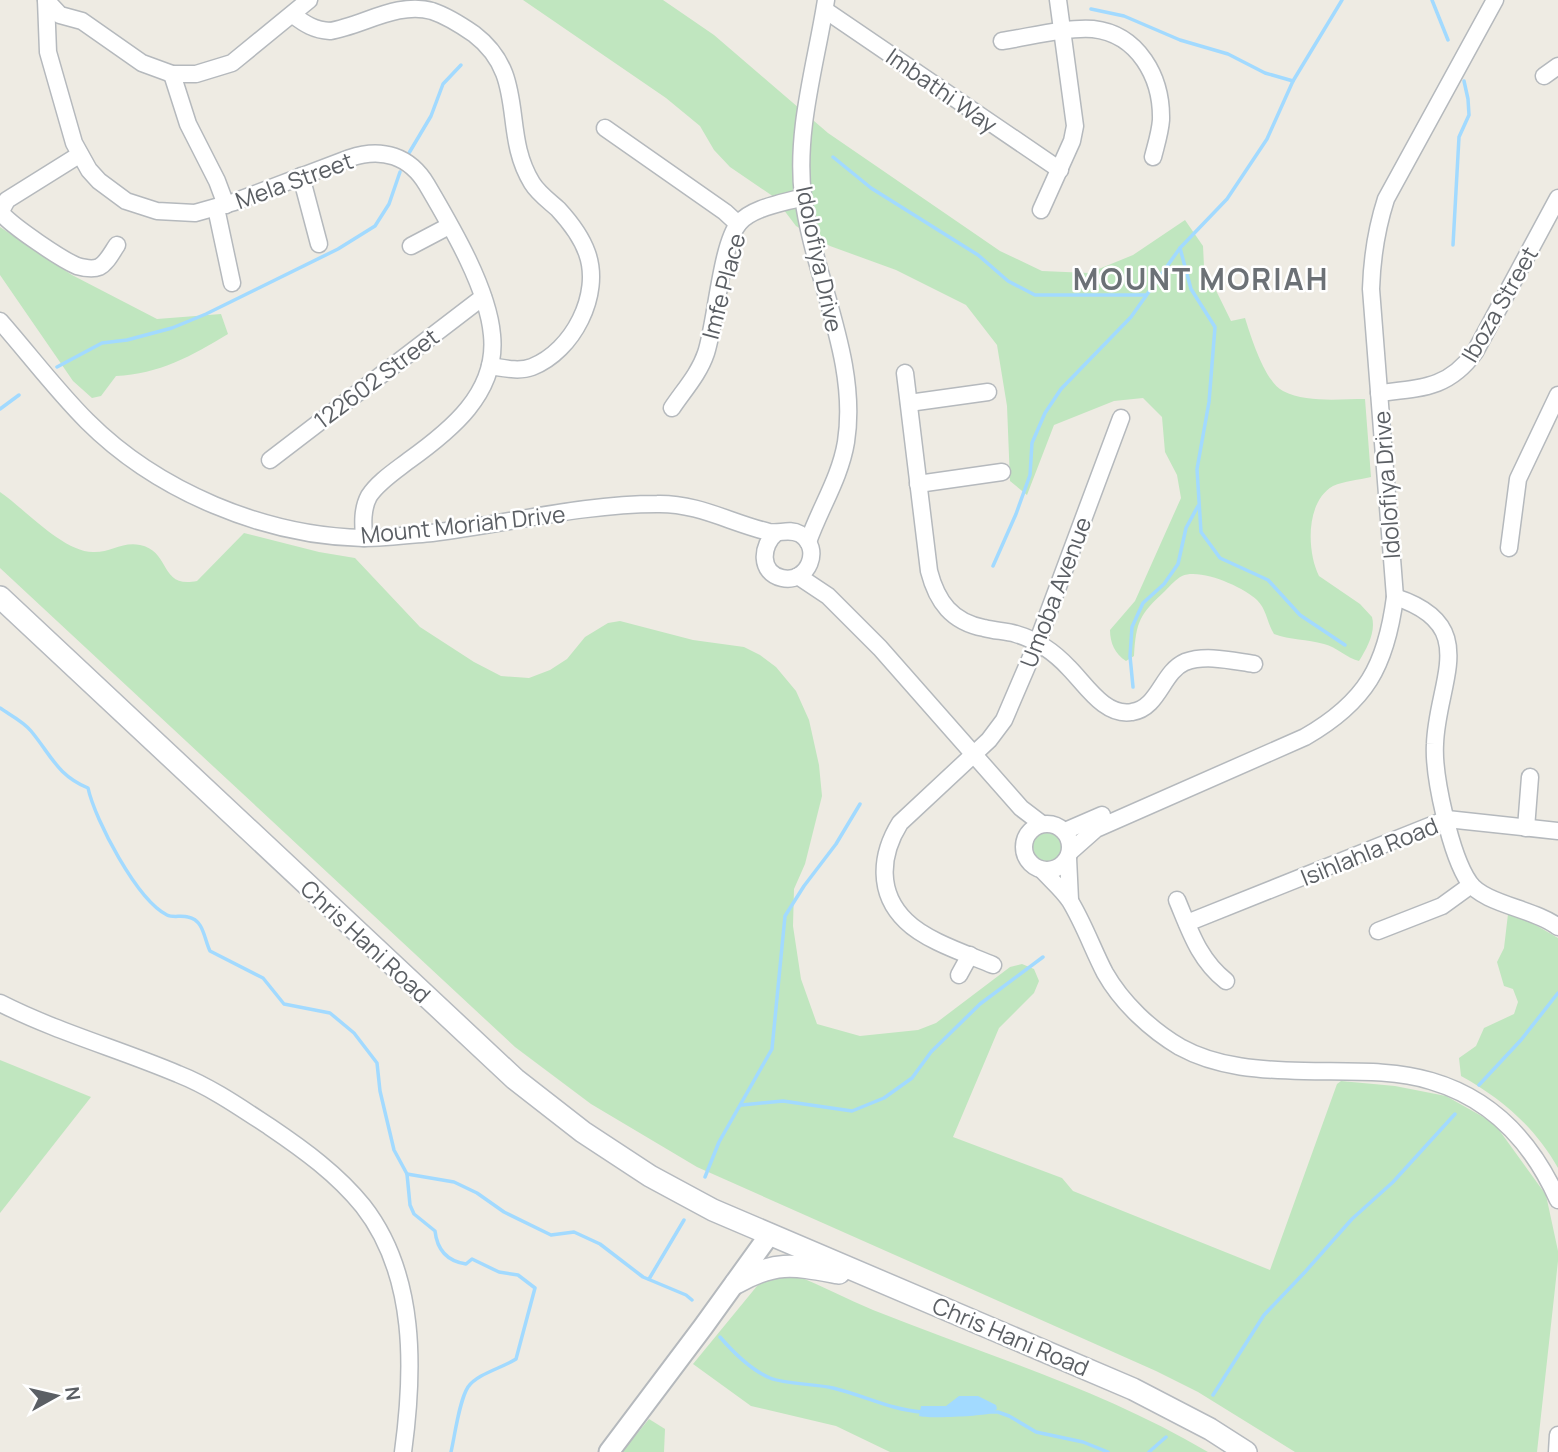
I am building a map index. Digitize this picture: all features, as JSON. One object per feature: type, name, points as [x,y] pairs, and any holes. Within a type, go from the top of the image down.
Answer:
[{"type":"main road","name":"Chris Hani Road","points":[[0,597],[515,1079],[583,1132],[650,1176],[713,1210],[1133,1389],[1210,1429],[1246,1452]]},
{"type":"main road","points":[[736,1283],[761,1269],[782,1265],[882,1282]]},
{"type":"street","points":[[46,0],[60,15],[82,21],[142,63],[172,74],[195,74],[232,63],[309,0]]},
{"type":"street","name":"Mela Street","points":[[46,0],[48,52],[79,155],[105,186],[126,201],[140,207],[174,214],[195,213],[221,206],[358,155],[378,152],[394,155],[411,165],[424,179],[483,297],[492,336],[490,366],[472,404],[458,421],[393,472],[369,496],[363,521],[364,538]]},
{"type":"street","points":[[1041,210],[1072,141],[1075,126],[1058,0]]},
{"type":"street","name":"Idolofiya Drive","points":[[1069,855],[1096,829],[1305,737],[1333,721],[1355,701],[1383,654],[1395,597],[1371,289],[1377,227],[1386,199],[1494,0]]},
{"type":"street","name":"Idolofiya Drive","points":[[808,542],[818,513],[839,469],[846,442],[848,407],[842,358],[803,197],[801,165],[803,134],[825,5]]},
{"type":"street","name":"Imbathi Way","points":[[825,5],[1060,170]]},
{"type":"street","points":[[293,15],[308,26],[330,31],[403,10],[418,8],[432,11],[467,29],[484,42],[502,64],[523,162],[532,183],[576,232],[588,255],[591,278],[587,305],[579,323],[559,347],[531,367],[518,369],[490,366]]},
{"type":"street","points":[[1002,41],[1090,29],[1119,36],[1133,46],[1146,61],[1161,117],[1153,157]]},
{"type":"street","points":[[1544,76],[1558,66]]},
{"type":"street","points":[[172,74],[188,124],[217,181],[232,283]]},
{"type":"street","points":[[606,128],[738,224]]},
{"type":"street","points":[[79,155],[7,200],[2,209],[4,215],[60,256],[87,269],[98,268],[117,245]]},
{"type":"street","points":[[301,176],[319,244]]},
{"type":"street","name":"Imfe Place","points":[[672,408],[702,364],[715,315],[725,259],[732,234],[738,224],[756,212],[803,197]]},
{"type":"street","name":"Iboza Street","points":[[1379,393],[1441,383],[1464,367],[1475,352],[1558,198]]},
{"type":"street","points":[[411,246],[449,226]]},
{"type":"street","name":"122602 Street","points":[[271,460],[483,297]]},
{"type":"street","name":"Mount Moriah Drive","points":[[0,321],[87,421],[121,450],[183,490],[254,519],[294,529],[364,538],[429,533],[608,508],[660,504],[697,508],[727,517],[744,526],[803,536],[808,542]]},
{"type":"street","points":[[905,373],[929,571],[938,598],[954,617],[966,623],[1013,633],[1037,643],[1059,658],[1101,703],[1122,712],[1132,712],[1148,704],[1174,669],[1182,663],[1208,659],[1254,664]]},
{"type":"street","points":[[908,403],[988,392]]},
{"type":"street","points":[[1509,548],[1518,479],[1558,395]]},
{"type":"street","name":"Umoba Avenue","points":[[993,965],[919,931],[906,922],[887,892],[883,873],[885,854],[900,823],[997,732],[1004,720],[1037,643],[1121,418]]},
{"type":"street","points":[[918,484],[1002,472]]},
{"type":"street","points":[[764,550],[766,543],[818,513]]},
{"type":"street","name":"Mount Moriah Drive","points":[[744,526],[764,550],[766,565],[770,571],[783,579],[804,571],[880,648],[1021,808],[1036,827],[1024,845],[1025,854],[1034,867],[1042,870],[1070,900],[1107,976],[1128,1004],[1152,1028],[1181,1047],[1219,1063],[1262,1070],[1391,1075],[1430,1080],[1459,1091],[1491,1110],[1522,1139],[1544,1170],[1558,1200]]},
{"type":"street","points":[[804,571],[811,549],[808,542]]},
{"type":"street","points":[[1395,597],[1409,601],[1429,613],[1444,634],[1448,651],[1446,685],[1434,742],[1435,764],[1456,858],[1471,885],[1479,892],[1537,915],[1558,927]]},
{"type":"street","points":[[1526,828],[1530,777]]},
{"type":"street","points":[[1036,827],[1052,824],[1065,831],[1102,815],[1096,829]]},
{"type":"street","name":"Isihlahla Road","points":[[1187,923],[1447,819],[1558,831]]},
{"type":"street","name":"Mount Moriah Drive","points":[[1065,831],[1070,839],[1070,900]]},
{"type":"street","points":[[1042,870],[1058,868],[1069,855]]},
{"type":"street","points":[[1378,931],[1442,906],[1471,885]]},
{"type":"street","points":[[1177,900],[1206,963],[1226,981]]},
{"type":"street","points":[[959,975],[970,955]]},
{"type":"street","points":[[0,1003],[29,1018],[181,1075],[233,1102],[333,1174],[364,1208],[384,1242],[398,1278],[408,1325],[411,1373],[403,1452]]},
{"type":"street","points":[[609,1452],[770,1234]]},
{"type":"street","points":[[1556,1452],[1558,1434]]},
{"type":"green space","points":[[523,0],[663,0],[714,35],[828,133],[1000,251],[1042,271],[1089,273],[1133,255],[1185,220],[1203,246],[1204,266],[1231,321],[1245,318],[1260,358],[1276,386],[1302,397],[1323,400],[1365,399],[1371,477],[1337,484],[1324,493],[1317,503],[1311,528],[1312,554],[1319,576],[1360,604],[1372,617],[1372,634],[1359,661],[1329,645],[1274,634],[1263,608],[1251,595],[1221,580],[1190,574],[1178,579],[1145,612],[1136,634],[1134,656],[1126,661],[1122,658],[1114,648],[1110,630],[1135,601],[1181,498],[1177,475],[1165,452],[1162,417],[1143,398],[1114,401],[1054,425],[1027,495],[1010,481],[1007,406],[997,345],[966,305],[896,270],[830,246],[796,226],[774,197],[730,167],[714,150],[700,126],[666,98]]},
{"type":"green space","points":[[0,227],[72,275],[157,319],[221,314],[228,334],[161,368],[116,376],[101,396],[92,398],[73,381],[0,275]]},
{"type":"green space","points":[[0,492],[69,545],[93,552],[140,545],[157,554],[176,580],[185,582],[197,581],[244,533],[355,558],[420,627],[501,676],[529,678],[550,670],[567,659],[585,637],[608,623],[620,621],[693,640],[744,647],[760,655],[776,667],[796,691],[809,720],[819,765],[822,796],[805,864],[794,889],[793,926],[801,979],[817,1024],[860,1036],[918,1030],[936,1023],[1010,967],[1022,964],[1034,969],[1039,981],[1034,993],[999,1028],[953,1137],[1062,1178],[1073,1191],[1270,1270],[1337,1084],[1341,1081],[1395,1086],[1446,1096],[1494,1123],[1546,1195],[1558,1251],[1537,1452],[1295,1452],[1198,1392],[1156,1371],[697,1167],[591,1104],[515,1047],[0,568]]},
{"type":"green space","points":[[1047,833],[1057,837],[1061,847],[1057,857],[1047,861],[1037,857],[1033,847],[1037,837]]},
{"type":"green space","points":[[1508,914],[1527,920],[1558,938],[1558,1168],[1539,1139],[1516,1115],[1461,1076],[1459,1058],[1476,1046],[1484,1028],[1514,1014],[1518,1002],[1513,989],[1504,986],[1497,962],[1504,948]]},
{"type":"green space","points":[[0,1060],[91,1097],[0,1213]]},
{"type":"green space","points":[[795,1275],[873,1310],[1086,1392],[1208,1452],[890,1452],[836,1426],[751,1406],[693,1364],[757,1286],[768,1279]]},
{"type":"green space","points":[[649,1419],[665,1429],[664,1452],[622,1452]]},
{"type":"water","points":[[959,1396],[978,1396],[996,1405],[997,1409],[992,1413],[974,1416],[919,1416],[921,1406],[946,1406]]},
{"type":"waterway","points":[[993,566],[1030,475],[1032,443],[1045,413],[1061,389],[1131,317],[1180,248],[1227,199],[1267,139],[1293,81],[1342,0]]},
{"type":"waterway","points":[[1432,0],[1448,40]]},
{"type":"waterway","points":[[1091,9],[1124,16],[1180,40],[1228,54],[1265,73],[1293,81]]},
{"type":"waterway","points":[[409,153],[431,116],[443,84],[461,65]]},
{"type":"waterway","points":[[1453,245],[1459,137],[1469,115],[1464,81]]},
{"type":"waterway","points":[[833,157],[871,188],[978,255],[1008,281],[1035,295],[1146,295]]},
{"type":"waterway","points":[[57,367],[102,343],[127,340],[172,328],[206,314],[338,249],[375,226],[389,204],[400,172]]},
{"type":"waterway","points":[[1180,248],[1191,289],[1215,327],[1209,402],[1197,469],[1201,532],[1220,558],[1268,580],[1300,615],[1345,645]]},
{"type":"waterway","points":[[0,409],[19,395]]},
{"type":"waterway","points":[[1133,687],[1130,656],[1132,627],[1143,603],[1164,584],[1178,564],[1186,528],[1198,506]]},
{"type":"waterway","points":[[0,708],[28,727],[62,771],[88,788],[99,819],[119,858],[155,907],[169,916],[188,917],[197,922],[210,951],[263,978],[284,1004],[330,1013],[354,1033],[377,1063],[380,1091],[394,1150],[407,1174],[410,1205],[414,1214],[435,1231],[444,1253],[459,1262],[466,1264],[472,1259],[499,1272],[518,1275],[535,1288],[516,1359],[483,1375],[468,1387],[460,1409],[451,1452]]},
{"type":"waterway","points":[[705,1177],[719,1142],[772,1049],[785,916],[836,844],[860,804]]},
{"type":"waterway","points":[[742,1105],[783,1101],[852,1111],[884,1098],[912,1078],[931,1052],[980,1004],[1043,957]]},
{"type":"waterway","points":[[1479,1085],[1521,1040],[1558,993]]},
{"type":"waterway","points":[[1213,1395],[1264,1315],[1352,1219],[1393,1182],[1455,1114]]},
{"type":"waterway","points":[[407,1174],[454,1182],[477,1193],[504,1212],[551,1235],[574,1232],[600,1244],[643,1277],[692,1300]]},
{"type":"waterway","points":[[649,1279],[684,1220]]},
{"type":"waterway","points":[[720,1337],[749,1365],[770,1378],[833,1388],[899,1408],[922,1412]]},
{"type":"waterway","points":[[989,1412],[1009,1416],[1036,1432],[1083,1442],[1108,1452]]},
{"type":"waterway","points":[[1149,1452],[1166,1437]]},
{"type":"district","name":"MOUNT MORIAH","points":[[1201,278]]}]
